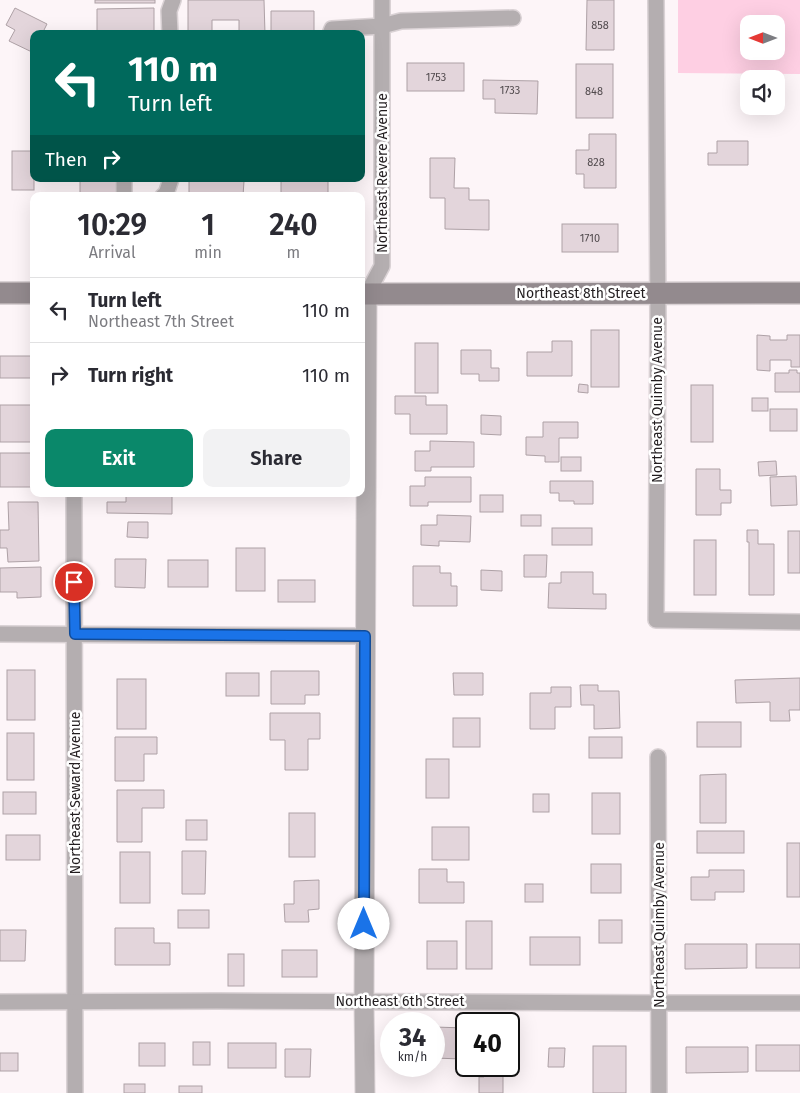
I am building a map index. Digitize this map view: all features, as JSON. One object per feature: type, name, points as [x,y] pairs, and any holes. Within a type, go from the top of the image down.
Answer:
[{"type":"main road","points":[[0,293],[30,293]]},
{"type":"main road","name":"Northeast 8th Street","points":[[365,294],[800,293]]},
{"type":"street","points":[[170,30],[169,11],[173,0]]},
{"type":"street","name":"Northeast Revere Avenue","points":[[365,292],[382,266],[382,0]]},
{"type":"street","name":"Northeast Quimby Avenue","points":[[656,0],[658,294],[656,620],[800,622]]},
{"type":"street","points":[[332,30],[382,26],[400,21],[513,18]]},
{"type":"street","name":"Northeast Seward Avenue","points":[[74,497],[75,1093]]},
{"type":"street","name":"Northeast Revere Avenue","points":[[365,497],[365,1093]]},
{"type":"street","points":[[0,634],[365,636]]},
{"type":"street","name":"Northeast Quimby Avenue","points":[[658,757],[659,1093]]},
{"type":"street","name":"Northeast 6th Street","points":[[0,1002],[800,1003]]},
{"type":"shaded area","points":[[678,0],[800,0],[800,74],[785,74],[785,70],[740,70],[740,74],[678,73]]},
{"type":"building","points":[[95,0],[155,0],[155,3],[95,3]]},
{"type":"building","points":[[188,0],[264,0],[265,30],[239,30],[239,20],[212,20],[212,30],[188,30]]},
{"type":"building","points":[[587,0],[614,0],[614,50],[586,50]]},
{"type":"building","points":[[15,8],[47,24],[44,30],[30,30],[30,51],[9,41],[15,30],[6,25]]},
{"type":"building","points":[[154,8],[154,30],[97,30],[97,9]]},
{"type":"building","points":[[271,11],[314,11],[314,30],[271,30]]},
{"type":"building","points":[[407,63],[464,63],[464,91],[407,91]]},
{"type":"building","points":[[576,64],[613,64],[613,118],[576,118]]},
{"type":"building","points":[[483,80],[538,81],[537,114],[495,113],[495,99],[483,99]]},
{"type":"building","points":[[589,134],[616,134],[616,188],[584,188],[584,174],[576,174],[576,150],[589,150]]},
{"type":"building","points":[[717,141],[748,141],[748,165],[708,165],[708,153],[717,153]]},
{"type":"building","points":[[12,151],[30,151],[30,182],[34,182],[34,190],[12,190]]},
{"type":"building","points":[[430,158],[455,158],[454,188],[469,188],[469,200],[489,200],[489,230],[445,229],[445,198],[430,198]]},
{"type":"building","points":[[80,182],[116,182],[117,192],[80,192]]},
{"type":"building","points":[[189,182],[244,182],[243,192],[189,192]]},
{"type":"building","points":[[281,182],[328,182],[328,192],[281,192]]},
{"type":"building","points":[[562,224],[618,224],[618,252],[562,252]]},
{"type":"building","points":[[591,330],[619,330],[619,387],[591,387]]},
{"type":"building","points":[[757,335],[770,336],[770,340],[787,340],[787,335],[800,335],[800,367],[791,367],[791,360],[770,360],[770,371],[757,370]]},
{"type":"building","points":[[552,341],[572,341],[572,376],[527,376],[527,352],[552,352]]},
{"type":"building","points":[[415,343],[438,343],[438,393],[415,393]]},
{"type":"building","points":[[461,350],[491,350],[491,368],[499,368],[499,381],[479,381],[479,374],[461,374]]},
{"type":"building","points":[[0,356],[30,356],[30,378],[0,378]]},
{"type":"building","points":[[789,370],[797,370],[797,373],[800,373],[800,392],[775,392],[775,373],[789,373]]},
{"type":"building","points":[[579,384],[588,385],[588,393],[578,392]]},
{"type":"building","points":[[691,385],[713,385],[713,442],[691,442]]},
{"type":"building","points":[[395,396],[426,396],[426,405],[447,405],[447,434],[410,434],[410,414],[395,414]]},
{"type":"building","points":[[752,398],[768,398],[768,411],[752,411]]},
{"type":"building","points":[[0,405],[30,405],[30,442],[0,442]]},
{"type":"building","points":[[770,409],[797,409],[797,431],[770,431]]},
{"type":"building","points":[[481,415],[501,416],[501,435],[481,434]]},
{"type":"building","points":[[543,422],[578,422],[578,438],[559,438],[559,462],[545,462],[545,456],[526,455],[526,437],[543,437]]},
{"type":"building","points":[[430,441],[474,442],[474,467],[431,467],[431,471],[415,471],[415,451],[430,451]]},
{"type":"building","points":[[0,453],[30,453],[30,487],[0,487]]},
{"type":"building","points":[[561,457],[581,457],[581,471],[561,471]]},
{"type":"building","points":[[776,461],[777,475],[759,476],[758,462]]},
{"type":"building","points":[[696,469],[720,469],[720,490],[731,490],[731,503],[721,503],[721,515],[696,515]]},
{"type":"building","points":[[796,476],[797,505],[771,506],[770,477]]},
{"type":"building","points":[[425,477],[471,477],[471,502],[428,502],[428,506],[410,506],[410,486],[425,486]]},
{"type":"building","points":[[550,481],[593,481],[593,504],[574,504],[574,501],[559,501],[559,493],[550,493]]},
{"type":"building","points":[[480,495],[503,495],[503,512],[480,512]]},
{"type":"building","points":[[126,497],[172,497],[172,514],[107,513],[107,502],[126,502]]},
{"type":"building","points":[[8,502],[38,502],[39,561],[8,562],[7,548],[0,548],[0,530],[9,530]]},
{"type":"building","points":[[437,515],[471,516],[470,542],[439,541],[439,546],[421,545],[421,525],[437,525]]},
{"type":"building","points":[[521,515],[541,515],[541,526],[521,526]]},
{"type":"building","points":[[128,522],[148,522],[148,538],[127,537]]},
{"type":"building","points":[[552,528],[592,528],[592,545],[552,545]]},
{"type":"building","points":[[747,530],[758,530],[758,544],[774,544],[774,595],[749,595],[749,542],[747,542]]},
{"type":"building","points":[[788,531],[800,531],[800,573],[788,573]]},
{"type":"building","points":[[694,540],[716,540],[716,595],[694,595]]},
{"type":"building","points":[[236,548],[265,548],[265,591],[236,591]]},
{"type":"building","points":[[524,555],[547,555],[546,577],[524,577]]},
{"type":"building","points":[[115,559],[146,559],[145,588],[115,587]]},
{"type":"building","points":[[168,560],[208,560],[208,587],[168,587]]},
{"type":"building","points":[[413,566],[440,566],[440,573],[451,573],[451,586],[457,586],[457,606],[413,606]]},
{"type":"building","points":[[41,567],[41,597],[17,598],[17,592],[0,592],[0,568]]},
{"type":"building","points":[[481,570],[502,571],[502,591],[481,590]]},
{"type":"building","points":[[561,572],[593,572],[593,594],[606,594],[606,609],[548,608],[549,583],[561,583]]},
{"type":"building","points":[[278,580],[315,580],[315,602],[278,602]]},
{"type":"building","points":[[7,670],[35,670],[35,720],[7,720]]},
{"type":"building","points":[[271,671],[319,671],[319,695],[305,695],[305,704],[271,704]]},
{"type":"building","points":[[226,673],[259,673],[259,696],[226,696]]},
{"type":"building","points":[[453,673],[483,673],[483,695],[454,695]]},
{"type":"building","points":[[800,678],[800,710],[789,710],[790,721],[770,721],[770,702],[736,703],[735,680]]},
{"type":"building","points":[[117,679],[146,679],[146,729],[117,729]]},
{"type":"building","points":[[580,685],[598,685],[598,691],[619,691],[620,728],[594,729],[594,705],[581,705]]},
{"type":"building","points":[[551,687],[571,687],[571,707],[555,707],[555,729],[530,729],[530,693],[551,693]]},
{"type":"building","points":[[270,713],[320,713],[320,739],[308,739],[308,770],[285,770],[285,740],[270,740]]},
{"type":"building","points":[[453,718],[480,718],[480,747],[453,747]]},
{"type":"building","points":[[697,722],[741,722],[741,747],[697,747]]},
{"type":"building","points":[[7,733],[34,733],[34,780],[7,780]]},
{"type":"building","points":[[115,737],[157,737],[157,754],[144,754],[144,781],[115,781]]},
{"type":"building","points":[[589,737],[622,737],[622,758],[589,758]]},
{"type":"building","points":[[426,759],[449,759],[449,798],[426,798]]},
{"type":"building","points":[[726,774],[726,823],[700,823],[700,775]]},
{"type":"building","points":[[117,790],[164,790],[164,808],[142,808],[142,842],[117,842]]},
{"type":"building","points":[[3,792],[36,792],[36,814],[3,814]]},
{"type":"building","points":[[592,793],[620,793],[620,834],[592,834]]},
{"type":"building","points":[[533,794],[549,794],[549,812],[533,812]]},
{"type":"building","points":[[289,813],[315,813],[315,857],[289,857]]},
{"type":"building","points":[[186,820],[207,820],[207,840],[186,840]]},
{"type":"building","points":[[432,827],[469,827],[469,860],[432,860]]},
{"type":"building","points":[[697,831],[744,831],[744,853],[697,853]]},
{"type":"building","points":[[6,835],[40,835],[40,860],[6,860]]},
{"type":"building","points":[[787,843],[800,843],[800,897],[787,897]]},
{"type":"building","points":[[182,851],[206,851],[205,894],[182,894]]},
{"type":"building","points":[[120,852],[150,852],[150,903],[120,903]]},
{"type":"building","points":[[591,864],[621,864],[621,893],[591,893]]},
{"type":"building","points":[[419,869],[447,869],[447,882],[464,882],[464,903],[419,903]]},
{"type":"building","points":[[709,870],[744,870],[744,892],[715,892],[715,900],[691,900],[691,877],[709,877]]},
{"type":"building","points":[[319,880],[319,909],[308,910],[309,922],[285,922],[284,904],[294,904],[294,881]]},
{"type":"building","points":[[525,884],[543,884],[543,902],[525,902]]},
{"type":"building","points":[[178,910],[209,910],[209,928],[178,928]]},
{"type":"building","points":[[599,920],[622,920],[622,943],[599,943]]},
{"type":"building","points":[[466,921],[492,921],[492,969],[466,969]]},
{"type":"building","points":[[115,928],[154,928],[154,943],[170,943],[170,965],[115,965]]},
{"type":"building","points":[[0,930],[26,930],[25,961],[0,961]]},
{"type":"building","points":[[530,937],[580,937],[580,965],[530,965]]},
{"type":"building","points":[[427,941],[457,941],[457,969],[427,969]]},
{"type":"building","points":[[685,944],[747,944],[747,968],[685,969]]},
{"type":"building","points":[[756,944],[800,944],[800,968],[756,968]]},
{"type":"building","points":[[282,950],[317,950],[317,977],[282,977]]},
{"type":"building","points":[[228,954],[244,954],[244,986],[228,986]]},
{"type":"building","points":[[445,1027],[455,1028],[455,1059],[445,1058]]},
{"type":"building","points":[[193,1042],[210,1042],[210,1065],[193,1065]]},
{"type":"building","points":[[139,1043],[165,1043],[165,1066],[139,1066]]},
{"type":"building","points":[[228,1043],[276,1043],[276,1068],[228,1068]]},
{"type":"building","points":[[756,1045],[800,1045],[800,1071],[756,1071]]},
{"type":"building","points":[[593,1046],[626,1046],[626,1093],[593,1093]]},
{"type":"building","points":[[686,1047],[748,1047],[748,1072],[686,1073]]},
{"type":"building","points":[[549,1048],[565,1048],[564,1067],[548,1067]]},
{"type":"building","points":[[285,1049],[311,1049],[310,1077],[285,1077]]},
{"type":"building","points":[[0,1053],[18,1053],[18,1071],[0,1071]]},
{"type":"building","points":[[479,1077],[503,1077],[503,1093],[479,1093]]},
{"type":"building","points":[[124,1084],[145,1084],[145,1093],[124,1093]]},
{"type":"building","points":[[179,1086],[202,1086],[202,1093],[179,1093]]},
{"type":"route","points":[[74,582],[75,634],[365,636],[364,924]]}]
